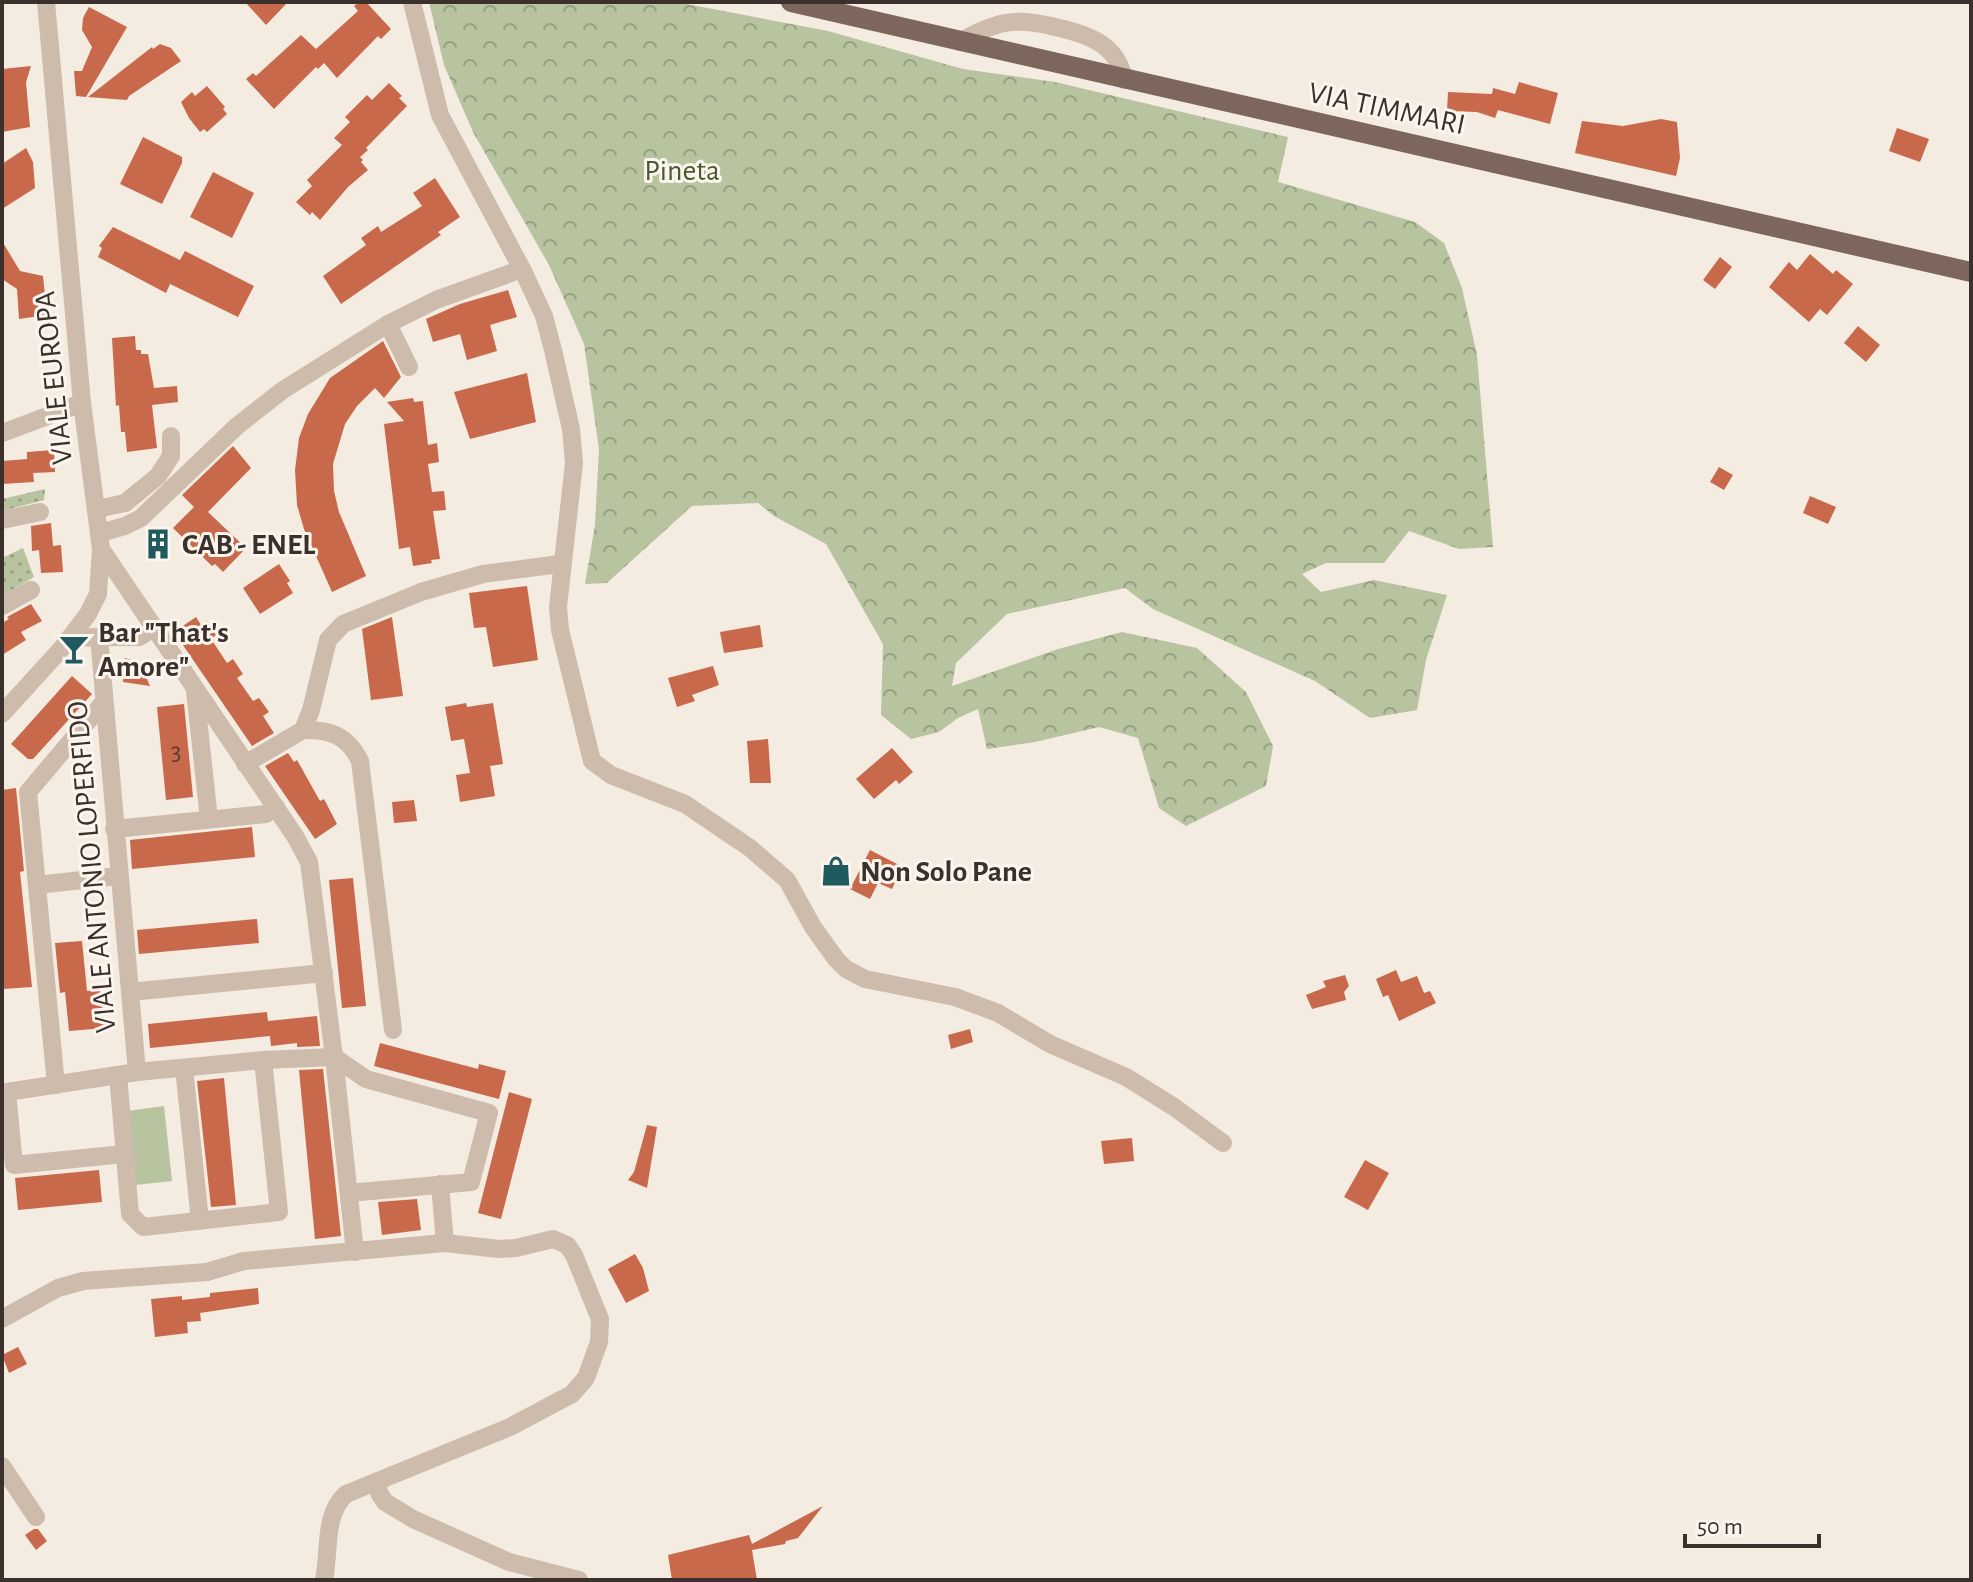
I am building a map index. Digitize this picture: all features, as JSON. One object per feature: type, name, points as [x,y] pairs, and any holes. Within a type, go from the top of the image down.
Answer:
[{"type":"main road","name":"VIA TIMMARI","points":[[791,2],[1971,272]]},
{"type":"street","name":"VIALE EUROPA","points":[[2,714],[71,638],[98,594],[100,541],[82,403],[46,2]]},
{"type":"street","points":[[412,2],[440,115],[544,316],[571,429],[574,463],[568,524],[560,564],[558,607],[560,630],[590,754],[600,768],[611,775],[685,804],[750,848],[787,880],[821,938],[836,959],[854,974],[865,979],[955,997],[998,1013],[1050,1044],[1126,1077],[1223,1143]]},
{"type":"street","points":[[959,42],[984,29],[1006,23],[1030,22],[1074,31],[1099,40],[1115,55],[1124,80]]},
{"type":"street","points":[[355,1252],[309,862],[295,836],[154,628],[100,541],[141,518],[237,426],[283,390],[388,324],[436,300],[522,269]]},
{"type":"street","points":[[388,324],[409,367]]},
{"type":"street","points":[[2,433],[82,403]]},
{"type":"street","points":[[97,509],[125,503],[158,476],[171,456],[171,436]]},
{"type":"street","points":[[2,520],[40,512]]},
{"type":"street","points":[[303,730],[328,640],[343,624],[421,592],[483,574],[560,564]]},
{"type":"street","points":[[2,606],[31,590]]},
{"type":"street","points":[[71,638],[139,637],[154,628]]},
{"type":"street","name":"VIALE ANTONIO LOPERFIDO","points":[[99,637],[130,992],[124,1154],[130,1214],[143,1227],[279,1212],[263,1060]]},
{"type":"street","points":[[194,686],[209,819]]},
{"type":"street","points":[[56,1085],[28,792],[104,702]]},
{"type":"street","points":[[245,764],[303,730],[334,733],[354,749],[360,761],[393,1030]]},
{"type":"street","points":[[114,829],[266,814],[276,807]]},
{"type":"street","points":[[37,885],[118,876]]},
{"type":"street","points":[[130,992],[324,973]]},
{"type":"street","points":[[124,1154],[14,1165],[7,1092],[184,1068],[334,1057],[366,1079],[489,1113],[471,1182],[349,1193]]},
{"type":"street","points":[[184,1068],[200,1221]]},
{"type":"street","points":[[440,1184],[445,1243]]},
{"type":"street","points":[[2,1319],[58,1288],[83,1281],[207,1272],[244,1261],[445,1243],[499,1249],[553,1239],[560,1241],[574,1255],[596,1306],[601,1329],[586,1378],[572,1394],[510,1427],[359,1487],[338,1501],[332,1513],[324,1580]]},
{"type":"street","points":[[2,1466],[36,1517]]},
{"type":"street","points":[[378,1481],[379,1493],[385,1502],[413,1519],[509,1562],[579,1580]]},
{"type":"green space","name":"Pineta","points":[[429,2],[676,2],[828,31],[963,69],[1055,82],[1288,137],[1278,182],[1415,222],[1444,243],[1462,288],[1477,355],[1493,547],[1459,549],[1409,531],[1384,563],[1326,563],[1302,574],[1321,592],[1374,580],[1447,595],[1426,660],[1417,710],[1370,718],[1315,681],[1153,609],[1125,588],[1007,614],[956,663],[952,686],[1058,649],[1122,632],[1197,648],[1246,692],[1273,746],[1266,786],[1186,826],[1159,808],[1138,738],[1099,727],[987,749],[978,709],[958,718],[939,732],[911,739],[881,715],[883,644],[826,544],[774,516],[758,503],[692,506],[607,583],[585,584],[595,525],[599,449],[584,344],[549,265],[473,132],[444,65]]},
{"type":"green space","points":[[45,489],[44,500],[2,511],[2,499]]},
{"type":"green space","points":[[23,548],[34,577],[2,596],[2,558]]},
{"type":"green space","points":[[164,1106],[172,1181],[135,1185],[127,1111]]},
{"type":"building","points":[[245,2],[288,2],[266,25]]},
{"type":"building","points":[[366,2],[391,29],[381,39],[378,36],[337,78],[324,63],[318,69],[316,67],[274,109],[246,79],[253,73],[256,76],[301,35],[316,49],[358,11],[354,6]]},
{"type":"building","points":[[89,7],[127,27],[86,97],[76,96],[74,71],[82,71],[92,47],[82,30],[83,18]]},
{"type":"building","points":[[160,44],[171,48],[181,61],[127,100],[88,97],[152,47]]},
{"type":"building","points":[[31,66],[26,82],[30,127],[2,132],[2,69]]},
{"type":"building","points":[[1519,82],[1558,93],[1550,124],[1498,110],[1495,118],[1477,112],[1447,111],[1448,92],[1492,94],[1493,88],[1515,94]]},
{"type":"building","points":[[389,83],[407,106],[360,157],[368,170],[348,187],[320,220],[312,212],[310,215],[296,202],[312,186],[307,180],[342,145],[334,138],[350,122],[345,117],[367,95],[372,100]]},
{"type":"building","points":[[207,86],[225,107],[223,109],[227,114],[207,132],[204,129],[200,132],[181,102],[192,92],[195,96]]},
{"type":"building","points":[[1661,119],[1677,122],[1680,158],[1676,176],[1575,153],[1582,121],[1623,126]]},
{"type":"building","points":[[1897,128],[1929,139],[1920,162],[1889,151]]},
{"type":"building","points":[[143,137],[182,157],[162,204],[120,184]]},
{"type":"building","points":[[26,148],[33,162],[35,188],[2,209],[2,164]]},
{"type":"building","points":[[213,172],[254,193],[232,238],[190,217]]},
{"type":"building","points":[[435,178],[460,217],[438,232],[441,235],[341,304],[323,276],[366,245],[361,238],[378,226],[381,232],[422,206],[413,193]]},
{"type":"building","points":[[113,227],[180,260],[185,251],[254,286],[238,317],[170,284],[166,293],[98,257],[102,248],[99,246]]},
{"type":"building","points":[[2,241],[20,271],[43,276],[47,315],[19,319],[17,289],[2,279]]},
{"type":"building","points":[[1810,254],[1833,274],[1836,270],[1853,284],[1827,315],[1820,309],[1809,322],[1769,287],[1789,262],[1797,270]]},
{"type":"building","points":[[1720,257],[1732,267],[1715,289],[1703,280]]},
{"type":"building","points":[[508,290],[517,317],[490,325],[497,351],[467,360],[460,334],[433,342],[426,319],[460,304]]},
{"type":"building","points":[[1858,326],[1880,345],[1866,362],[1844,343]]},
{"type":"building","points":[[135,336],[136,350],[148,354],[154,388],[177,386],[178,402],[152,405],[157,448],[127,452],[125,432],[121,432],[119,405],[116,406],[112,338]]},
{"type":"building","points":[[383,341],[401,377],[384,398],[375,388],[357,406],[345,424],[333,464],[339,512],[366,576],[332,592],[304,529],[297,505],[295,470],[299,438],[308,414],[330,378]]},
{"type":"building","points":[[527,373],[536,422],[470,439],[454,392]]},
{"type":"building","points":[[413,398],[414,402],[423,401],[428,445],[437,443],[439,462],[428,464],[432,492],[444,491],[446,510],[433,511],[440,559],[413,566],[410,547],[399,549],[384,424],[404,421],[387,402]]},
{"type":"building","points":[[233,446],[251,468],[208,512],[246,548],[223,572],[215,564],[212,566],[173,528],[194,507],[182,495]]},
{"type":"building","points":[[54,450],[55,472],[33,473],[34,482],[2,484],[2,461],[27,459],[27,452]]},
{"type":"building","points":[[1719,467],[1733,475],[1724,490],[1710,482]]},
{"type":"building","points":[[1810,496],[1836,507],[1828,524],[1803,513]]},
{"type":"building","points":[[51,523],[53,546],[61,545],[63,572],[41,573],[39,550],[32,551],[31,526]]},
{"type":"building","points":[[279,564],[290,581],[287,583],[293,593],[260,614],[243,588]]},
{"type":"building","points":[[527,586],[538,660],[493,667],[486,627],[474,628],[469,593]]},
{"type":"building","points":[[31,604],[42,621],[21,632],[26,640],[2,655],[2,623]]},
{"type":"building","points":[[196,617],[201,625],[207,621],[216,635],[211,639],[227,663],[233,659],[243,674],[237,678],[253,701],[259,698],[269,712],[263,716],[274,733],[252,746],[174,632]]},
{"type":"building","points":[[392,617],[403,696],[371,700],[362,629]]},
{"type":"building","points":[[760,625],[763,647],[724,653],[720,632]]},
{"type":"building","points":[[125,658],[140,663],[150,686],[123,682]]},
{"type":"building","points":[[713,666],[719,685],[692,695],[695,701],[677,707],[668,678]]},
{"type":"building","points":[[72,676],[92,694],[33,759],[28,759],[11,744]]},
{"type":"building","points":[[466,703],[467,707],[493,703],[503,764],[490,766],[495,796],[460,802],[456,775],[470,773],[464,739],[451,741],[445,707]]},
{"type":"building","points":[[184,704],[193,797],[166,800],[157,707]]},
{"type":"building","points":[[768,739],[771,783],[750,783],[747,741]]},
{"type":"building","points":[[892,748],[913,772],[899,784],[896,780],[874,799],[856,779]]},
{"type":"building","points":[[288,753],[294,762],[297,760],[320,801],[324,799],[337,824],[315,839],[265,766]]},
{"type":"building","points":[[16,788],[24,871],[20,872],[32,987],[3,989],[2,790]]},
{"type":"building","points":[[414,800],[417,821],[394,823],[392,802]]},
{"type":"building","points":[[252,827],[255,857],[132,869],[130,840]]},
{"type":"building","points":[[870,850],[903,867],[892,889],[878,883],[870,899],[850,889]]},
{"type":"building","points":[[353,878],[366,1006],[342,1008],[329,880]]},
{"type":"building","points":[[257,919],[259,943],[139,954],[137,930]]},
{"type":"building","points":[[82,941],[87,991],[100,990],[105,1028],[69,1031],[65,992],[60,993],[55,943]]},
{"type":"building","points":[[1396,970],[1401,982],[1417,976],[1424,993],[1430,991],[1436,1003],[1399,1021],[1388,995],[1383,997],[1376,979]]},
{"type":"building","points":[[1345,975],[1349,986],[1344,992],[1346,1000],[1312,1009],[1306,995],[1326,987],[1323,981]]},
{"type":"building","points":[[267,1012],[268,1021],[317,1016],[320,1046],[297,1047],[297,1043],[271,1046],[270,1036],[150,1048],[148,1024]]},
{"type":"building","points":[[970,1029],[973,1042],[951,1049],[948,1035]]},
{"type":"building","points":[[380,1043],[478,1069],[479,1064],[506,1071],[499,1099],[374,1066]]},
{"type":"building","points":[[323,1069],[341,1236],[315,1239],[299,1070]]},
{"type":"building","points":[[224,1078],[236,1205],[211,1207],[197,1081]]},
{"type":"building","points":[[509,1092],[532,1099],[501,1219],[478,1213]]},
{"type":"building","points":[[647,1125],[657,1127],[647,1188],[628,1180],[634,1172]]},
{"type":"building","points":[[1132,1138],[1134,1161],[1104,1164],[1101,1141]]},
{"type":"building","points":[[1365,1160],[1389,1173],[1368,1210],[1344,1197]]},
{"type":"building","points":[[99,1170],[102,1202],[18,1210],[15,1178]]},
{"type":"building","points":[[417,1199],[421,1230],[382,1235],[378,1202]]},
{"type":"building","points":[[635,1254],[643,1268],[649,1291],[626,1303],[608,1269]]},
{"type":"building","points":[[258,1288],[259,1304],[200,1313],[201,1321],[187,1322],[188,1333],[155,1337],[151,1299],[182,1296],[182,1300],[210,1297],[210,1293]]},
{"type":"building","points":[[18,1347],[27,1364],[9,1373],[2,1355]]},
{"type":"building","points":[[823,1506],[798,1538],[785,1544],[752,1550],[757,1580],[672,1580],[668,1555],[749,1535],[752,1544]]},
{"type":"building","points":[[38,1529],[47,1541],[36,1550],[25,1535]]},
{"type":"place","name":"CAB - ENEL","points":[[158,544]]},
{"type":"place","name":"Bar \"That's Amore\"","points":[[74,649]]},
{"type":"place","name":"Non Solo Pane","points":[[836,871]]}]
